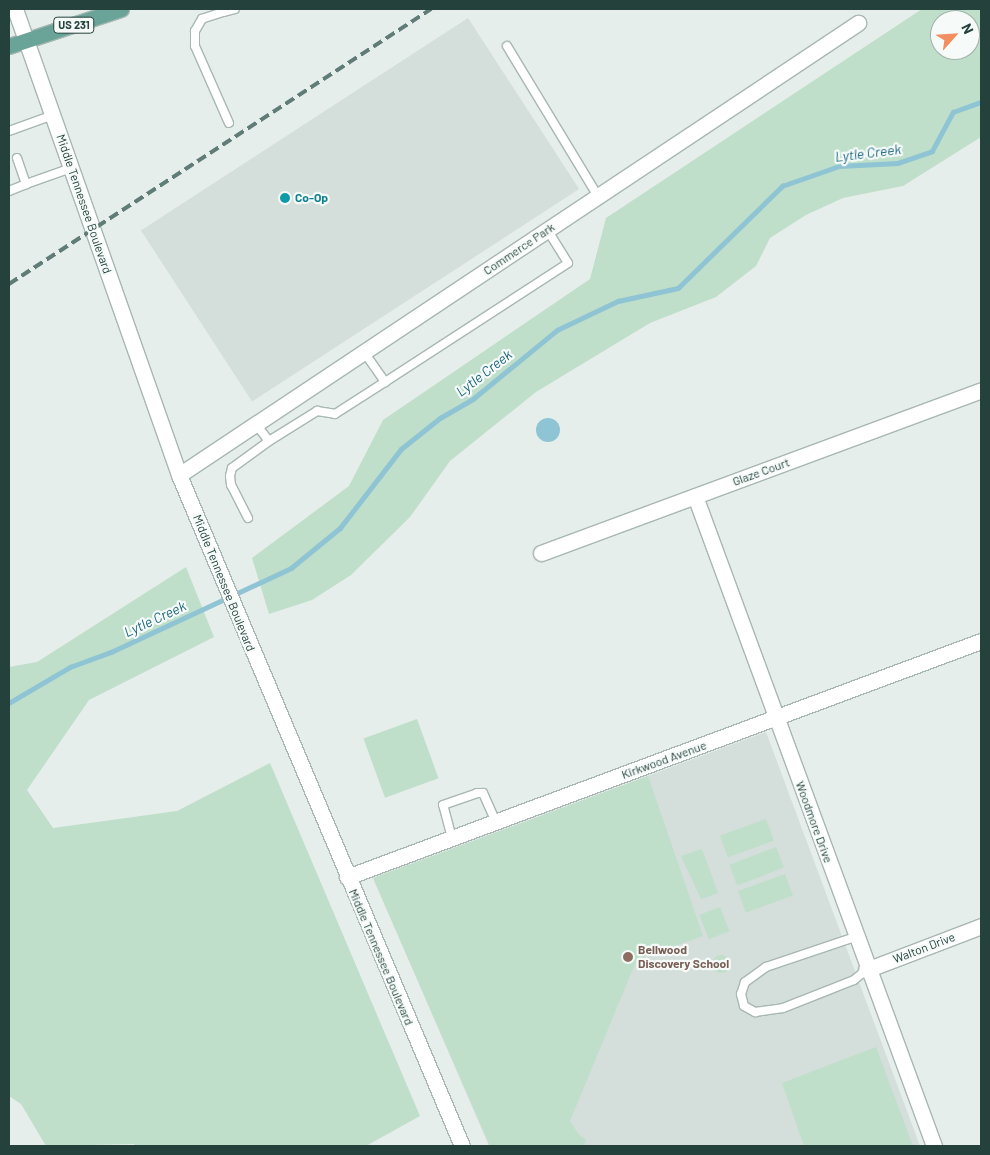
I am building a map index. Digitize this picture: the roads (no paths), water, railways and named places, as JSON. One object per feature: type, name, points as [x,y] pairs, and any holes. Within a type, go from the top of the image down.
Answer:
[{"type":"main road","name":"US 231","points":[[9,46],[121,9]]},
{"type":"street","name":"Middle Tennessee Boulevard","points":[[15,9],[180,475],[242,628],[462,1146]]},
{"type":"street","name":"Commerce Park","points":[[180,475],[858,23]]},
{"type":"street","name":"Glaze Court","points":[[541,553],[981,390]]},
{"type":"street","name":"Woodmore Drive","points":[[695,496],[866,970],[934,1146]]},
{"type":"street","name":"Kirkwood Avenue","points":[[347,877],[777,719],[981,641]]},
{"type":"street","name":"Walton Drive","points":[[866,970],[981,926]]},
{"type":"lane","points":[[229,123],[195,46],[195,31],[202,20],[222,11],[235,9]]},
{"type":"lane","points":[[507,46],[598,196]]},
{"type":"lane","points":[[9,131],[53,115]]},
{"type":"lane","points":[[17,158],[26,184]]},
{"type":"lane","points":[[9,191],[71,168]]},
{"type":"lane","points":[[248,518],[231,485],[230,476],[232,468],[268,441],[318,411],[335,414],[568,263],[548,230]]},
{"type":"lane","points":[[364,352],[385,382]]},
{"type":"lane","points":[[256,424],[268,441]]},
{"type":"lane","points":[[452,838],[444,805],[478,792],[483,793],[496,822]]},
{"type":"lane","points":[[855,936],[766,967],[746,982],[741,994],[744,1006],[755,1012],[783,1008],[854,980],[866,970]]},
{"type":"water","points":[[548,418],[556,422],[560,430],[556,438],[548,442],[540,438],[536,430],[540,422]]},
{"type":"waterway","name":"Lytle Creek","points":[[9,703],[70,667],[111,652],[291,568],[340,528],[401,449],[440,418],[474,398],[557,330],[618,301],[678,288],[782,186],[839,166],[898,163],[932,151],[953,112],[981,102]]},
{"type":"railway","points":[[9,284],[431,9]]},
{"type":"place","name":"Co-Op","points":[[285,198]]},
{"type":"place","name":"Bellwood Discovery School","points":[[628,957]]}]
